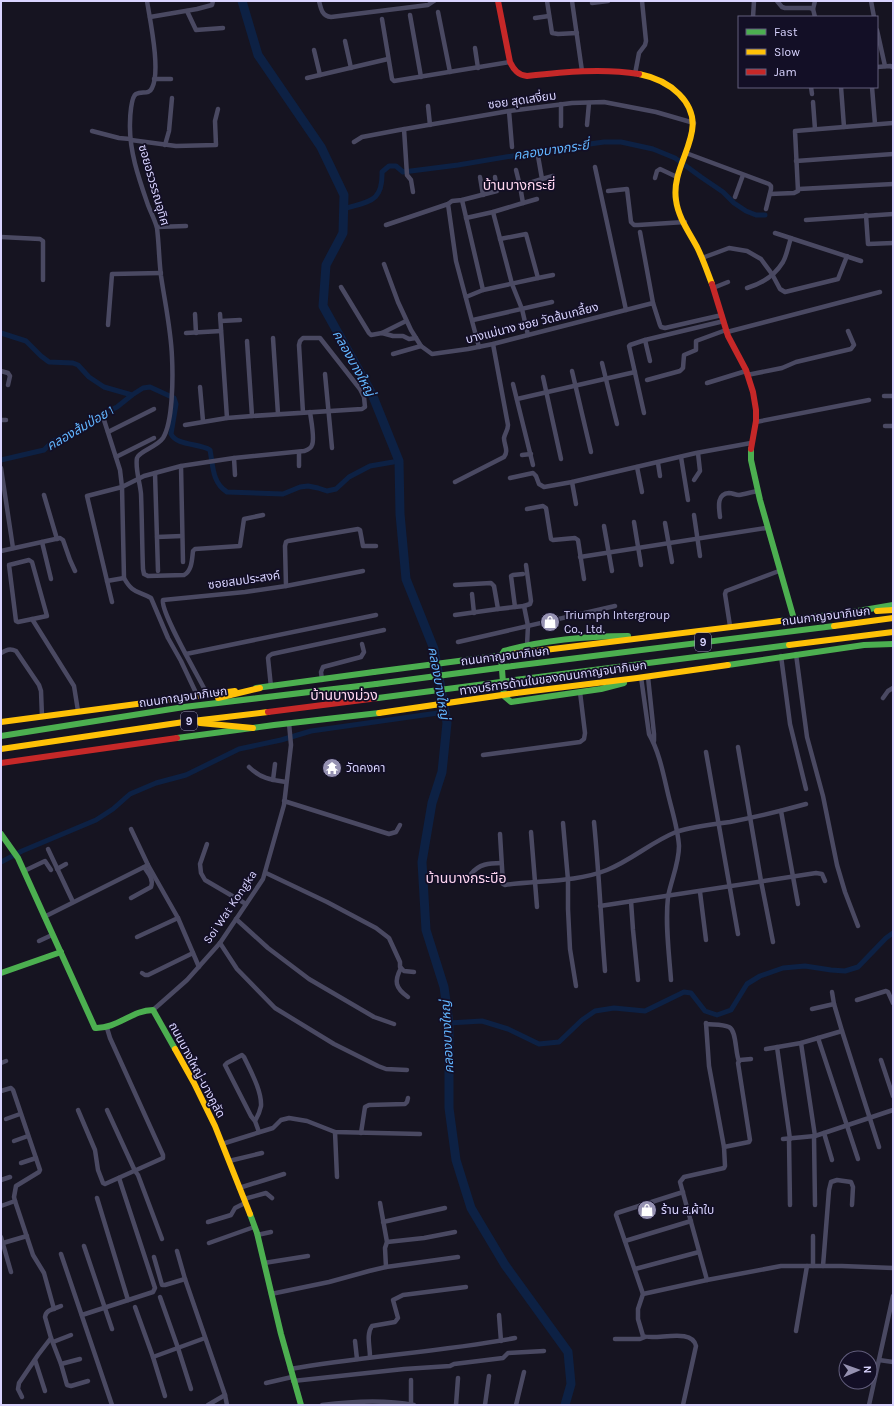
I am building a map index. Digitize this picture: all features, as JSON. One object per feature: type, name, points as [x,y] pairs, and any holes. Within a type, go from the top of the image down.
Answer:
[{"type":"main road","points":[[498,1],[510,62],[518,74],[613,71],[653,77],[667,84],[687,103],[693,113],[694,123],[677,177],[675,192],[676,201],[702,258],[723,318],[726,331],[747,373],[755,404],[756,422],[751,443],[751,458],[766,528],[794,619]]},
{"type":"main road","points":[[846,613],[893,605]]},
{"type":"main road","points":[[184,707],[271,686],[730,626],[846,613],[893,610]]},
{"type":"main road","name":"ถนนกาญจนาภิเษก","points":[[1,736],[184,707],[893,618]]},
{"type":"main road","name":"ถนนกาญจนาภิเษก","points":[[1,749],[184,722],[893,632]]},
{"type":"main road","points":[[642,677],[608,688],[511,702],[504,696],[501,656],[502,653],[507,650],[527,645],[596,636],[613,635],[644,637]]},
{"type":"main road","points":[[864,645],[893,640]]},
{"type":"main road","name":"ทางบริการด้านในของถนนกาญจนาภิเษก","points":[[1,763],[642,677],[781,656],[864,645],[893,644]]},
{"type":"main road","points":[[1,722],[260,688]]},
{"type":"main road","points":[[184,722],[253,728]]},
{"type":"main road","points":[[1,834],[18,858],[95,1028],[107,1028],[145,1011],[153,1010]]},
{"type":"main road","points":[[1,973],[61,952]]},
{"type":"main road","name":"ถนนบางใหญ่-บางคูลัด","points":[[153,1010],[194,1083],[222,1144],[254,1226],[290,1369],[301,1405]]},
{"type":"street","points":[[147,1],[154,45],[154,79],[171,79]]},
{"type":"street","points":[[150,17],[210,6],[213,4],[213,1]]},
{"type":"street","points":[[319,1],[325,16],[331,17],[428,5],[434,1]]},
{"type":"street","points":[[547,1],[551,30],[555,34],[577,33]]},
{"type":"street","points":[[572,1],[582,71]]},
{"type":"street","points":[[592,3],[608,1]]},
{"type":"street","points":[[635,74],[639,53],[646,41],[642,1]]},
{"type":"street","points":[[753,16],[754,1]]},
{"type":"street","points":[[777,1],[782,7],[786,8],[813,9]]},
{"type":"street","points":[[815,1],[813,9],[815,16]]},
{"type":"street","points":[[871,1],[874,16]]},
{"type":"street","points":[[187,11],[196,30],[223,28]]},
{"type":"street","points":[[438,12],[450,72]]},
{"type":"street","points":[[410,15],[421,77]]},
{"type":"street","points":[[535,18],[549,16]]},
{"type":"street","points":[[382,18],[388,59],[392,79],[394,81],[510,62]]},
{"type":"street","points":[[878,34],[885,66]]},
{"type":"street","points":[[345,41],[351,68]]},
{"type":"street","points":[[475,48],[478,68]]},
{"type":"street","points":[[314,50],[320,75]]},
{"type":"street","points":[[307,78],[388,59]]},
{"type":"street","points":[[878,67],[893,67]]},
{"type":"street","name":"ซอยอรวรรณอุทิศ","points":[[139,478],[137,466],[138,455],[157,445],[162,438],[166,431],[171,399],[172,356],[161,273],[157,227],[138,176],[131,140],[130,123],[133,98],[137,94],[149,92],[153,86],[154,79]]},
{"type":"street","points":[[811,88],[812,94]]},
{"type":"street","points":[[841,88],[844,127]]},
{"type":"street","points":[[872,88],[875,124]]},
{"type":"street","points":[[165,145],[169,131],[172,98]]},
{"type":"street","name":"ซอย สุดเสงี่ยม","points":[[354,142],[362,137],[404,129],[509,111],[561,104],[604,102],[656,112],[694,123]]},
{"type":"street","points":[[813,102],[815,129]]},
{"type":"street","points":[[587,125],[589,103]]},
{"type":"street","points":[[561,104],[561,126]]},
{"type":"street","points":[[428,106],[430,125]]},
{"type":"street","points":[[92,131],[119,138],[165,145],[216,145],[216,121],[218,109]]},
{"type":"street","points":[[509,111],[512,147]]},
{"type":"street","points":[[799,189],[795,131],[893,123]]},
{"type":"street","points":[[404,129],[406,168],[407,175],[411,180],[413,192]]},
{"type":"street","points":[[796,161],[893,154]]},
{"type":"street","points":[[685,155],[769,184],[771,186],[766,209]]},
{"type":"street","points":[[538,156],[542,179]]},
{"type":"street","points":[[595,167],[626,310]]},
{"type":"street","points":[[654,178],[657,171],[660,169],[677,177]]},
{"type":"street","points":[[516,170],[523,203]]},
{"type":"street","points":[[735,197],[743,175]]},
{"type":"street","points":[[520,186],[553,176]]},
{"type":"street","points":[[386,225],[448,204],[452,201],[497,191],[495,177]]},
{"type":"street","points":[[480,178],[483,195]]},
{"type":"street","points":[[770,194],[794,193],[799,189],[893,184]]},
{"type":"street","points":[[608,191],[627,189],[631,222],[634,225],[685,222]]},
{"type":"street","points":[[466,218],[493,212],[536,199]]},
{"type":"street","points":[[462,200],[483,290]]},
{"type":"street","points":[[448,204],[456,261],[479,347]]},
{"type":"street","points":[[493,212],[512,284],[522,309],[528,335]]},
{"type":"street","points":[[806,220],[893,214]]},
{"type":"street","points":[[866,215],[868,244],[893,243]]},
{"type":"street","points":[[157,227],[186,226]]},
{"type":"street","points":[[640,232],[653,303],[661,327],[664,328],[723,318]]},
{"type":"street","points":[[775,233],[861,261]]},
{"type":"street","points":[[500,239],[526,234],[538,278]]},
{"type":"street","points":[[1,237],[40,239],[43,241],[43,280]]},
{"type":"street","points":[[747,288],[763,282],[782,263],[791,238]]},
{"type":"street","points":[[702,258],[729,248],[747,251],[761,259],[772,274],[780,289],[785,292],[835,281],[840,275],[847,256]]},
{"type":"street","points":[[384,264],[406,321],[421,346],[393,354]]},
{"type":"street","points":[[108,325],[112,274],[161,273]]},
{"type":"street","points":[[466,297],[483,290],[553,276]]},
{"type":"street","points":[[713,288],[728,282]]},
{"type":"street","points":[[341,287],[371,335],[382,333],[406,321]]},
{"type":"street","points":[[647,380],[680,371],[683,368],[684,356],[696,350],[696,341],[726,331],[880,292]]},
{"type":"street","points":[[473,320],[552,302]]},
{"type":"street","name":"บางแม่นาง ซอย วัดส้มเกลี้ยง","points":[[421,346],[432,354],[479,347],[653,303]]},
{"type":"street","points":[[195,314],[196,333]]},
{"type":"street","points":[[220,314],[227,418]]},
{"type":"street","points":[[644,413],[628,346],[630,344],[723,318]]},
{"type":"street","points":[[221,321],[240,320]]},
{"type":"street","points":[[186,333],[221,331]]},
{"type":"street","points":[[707,383],[747,373],[782,368],[796,362],[851,349],[854,345],[848,331]]},
{"type":"street","points":[[382,333],[392,336],[403,336],[409,339],[416,338]]},
{"type":"street","points":[[273,338],[278,414]]},
{"type":"street","points":[[185,425],[227,418],[278,414],[303,413],[362,409],[366,404],[360,389],[320,338],[303,338],[299,345],[303,413]]},
{"type":"street","points":[[645,340],[650,361]]},
{"type":"street","points":[[248,341],[252,416]]},
{"type":"street","points":[[455,482],[504,457],[507,452],[504,437],[508,430],[508,425],[493,344]]},
{"type":"street","points":[[602,363],[616,424]]},
{"type":"street","points":[[572,371],[591,452]]},
{"type":"street","points":[[1,372],[8,373],[10,376],[8,385]]},
{"type":"street","points":[[517,399],[635,372]]},
{"type":"street","points":[[325,374],[332,448]]},
{"type":"street","points":[[543,377],[561,459]]},
{"type":"street","points":[[513,384],[533,465]]},
{"type":"street","points":[[200,387],[203,422]]},
{"type":"street","points":[[884,396],[893,396]]},
{"type":"street","points":[[756,422],[869,400]]},
{"type":"street","points":[[108,432],[154,409]]},
{"type":"street","points":[[112,602],[87,496],[122,487],[139,478],[181,466],[234,458],[299,452],[309,449],[312,446],[313,441],[310,412]]},
{"type":"street","points":[[104,420],[116,457],[122,487],[124,578],[128,586],[134,591],[151,598],[168,638],[181,661],[197,696]]},
{"type":"street","points":[[885,426],[893,426]]},
{"type":"street","points":[[116,457],[154,438]]},
{"type":"street","points":[[510,478],[533,473],[541,486],[572,482],[698,453],[751,443]]},
{"type":"street","points":[[299,452],[299,466]]},
{"type":"street","points":[[694,480],[700,471],[698,453]]},
{"type":"street","points":[[522,455],[531,454]]},
{"type":"street","points":[[681,457],[688,500]]},
{"type":"street","points":[[234,458],[236,475]]},
{"type":"street","points":[[658,463],[660,476]]},
{"type":"street","points":[[181,466],[183,562]]},
{"type":"street","points":[[638,467],[642,492]]},
{"type":"street","points":[[1,468],[13,548]]},
{"type":"street","points":[[155,473],[158,571]]},
{"type":"street","points":[[139,478],[141,492],[143,569],[144,574],[148,576],[184,575],[188,573],[193,551],[195,549],[240,546],[244,519],[262,515]]},
{"type":"street","points":[[572,482],[576,504]]},
{"type":"street","points":[[720,517],[720,497],[731,493],[741,494],[758,491]]},
{"type":"street","points":[[44,495],[57,539]]},
{"type":"street","points":[[527,509],[544,507],[551,539],[555,541],[575,538],[578,540],[584,579]]},
{"type":"street","points":[[694,515],[700,556]]},
{"type":"street","points":[[634,522],[641,565]]},
{"type":"street","points":[[665,523],[672,562]]},
{"type":"street","points":[[604,526],[612,571]]},
{"type":"street","points":[[580,557],[766,528]]},
{"type":"street","name":"ซอยสมประสงค์","points":[[207,694],[164,608],[162,603],[163,600],[245,592],[286,586],[285,546],[286,542],[288,541],[360,530],[363,546],[376,546]]},
{"type":"street","points":[[157,537],[182,536]]},
{"type":"street","points":[[1,551],[60,538],[63,540],[75,571]]},
{"type":"street","points":[[42,542],[51,579]]},
{"type":"street","points":[[29,560],[32,562],[47,615],[46,617],[32,619],[18,622],[16,621],[8,566],[9,564],[29,560]]},
{"type":"street","points":[[455,615],[530,604],[526,565]]},
{"type":"street","points":[[286,586],[363,571]]},
{"type":"street","points":[[730,626],[725,594],[726,591],[779,571]]},
{"type":"street","points":[[516,607],[511,576],[523,574]]},
{"type":"street","points":[[107,581],[124,578]]},
{"type":"street","points":[[455,585],[493,584],[498,609]]},
{"type":"street","points":[[472,594],[474,612]]},
{"type":"street","points":[[524,606],[528,626],[527,645]]},
{"type":"street","points":[[458,642],[615,606]]},
{"type":"street","points":[[186,654],[376,615]]},
{"type":"street","points":[[32,619],[74,686],[78,711]]},
{"type":"street","points":[[271,686],[268,658],[272,654],[384,630]]},
{"type":"street","points":[[322,680],[323,667],[361,656],[364,652],[362,644]]},
{"type":"street","points":[[1,653],[8,649],[16,651],[39,684],[41,691],[42,717]]},
{"type":"street","points":[[796,654],[807,737],[823,796],[837,864],[845,892],[858,926]]},
{"type":"street","points":[[781,656],[790,724],[806,789]]},
{"type":"street","points":[[642,677],[654,734],[654,741],[677,832],[679,847],[667,910],[671,980]]},
{"type":"street","points":[[882,698],[893,688]]},
{"type":"street","points":[[483,755],[580,742],[584,739],[584,733],[580,692]]},
{"type":"street","name":"Soi Wat Kongka","points":[[153,1010],[187,980],[220,943],[263,879],[284,801],[291,745],[289,724]]},
{"type":"street","points":[[738,747],[773,942]]},
{"type":"street","points":[[706,752],[738,934]]},
{"type":"street","points":[[273,780],[275,764]]},
{"type":"street","points":[[249,767],[256,774],[262,777],[286,782]]},
{"type":"street","points":[[284,801],[389,834],[396,832],[400,825]]},
{"type":"street","points":[[500,834],[502,884],[568,880],[582,878],[630,859],[653,842],[677,832],[750,818],[806,804]]},
{"type":"street","points":[[781,811],[798,904]]},
{"type":"street","points":[[594,822],[599,872],[605,971]]},
{"type":"street","points":[[563,824],[568,880],[570,949],[576,986]]},
{"type":"street","points":[[131,829],[152,880],[151,887],[131,898]]},
{"type":"street","points":[[531,832],[537,907]]},
{"type":"street","points":[[207,844],[200,864],[201,873],[205,880],[246,904]]},
{"type":"street","points":[[48,849],[73,902]]},
{"type":"street","points":[[24,871],[45,861],[51,870]]},
{"type":"street","points":[[471,874],[476,868],[490,863],[501,863]]},
{"type":"street","points":[[57,869],[66,864]]},
{"type":"street","points":[[44,917],[146,866]]},
{"type":"street","points":[[146,866],[178,918],[199,967]]},
{"type":"street","points":[[266,872],[376,928],[389,938],[397,954],[401,968],[404,971],[414,972]]},
{"type":"street","points":[[600,906],[819,873],[822,874],[825,882]]},
{"type":"street","points":[[700,892],[706,940]]},
{"type":"street","points":[[631,901],[638,980]]},
{"type":"street","points":[[137,937],[178,918]]},
{"type":"street","points":[[236,919],[268,948],[309,979],[374,1017],[394,1024]]},
{"type":"street","points":[[39,941],[52,935]]},
{"type":"street","points":[[220,943],[237,968],[275,1008],[334,1044],[378,1066],[390,1070],[407,1070]]},
{"type":"street","points":[[142,973],[148,975],[193,953]]},
{"type":"street","points":[[401,968],[398,973],[397,986],[401,992],[408,996]]},
{"type":"street","points":[[857,1000],[886,991],[888,992],[893,1003]]},
{"type":"street","points":[[832,992],[842,1031],[879,1147]]},
{"type":"street","points":[[812,1009],[834,1004]]},
{"type":"street","points":[[707,1280],[680,1182],[684,1177],[724,1168],[726,1163],[709,1066],[706,1024],[723,1026],[731,1029],[734,1033],[739,1061],[739,1070],[750,1140],[749,1142],[724,1147]]},
{"type":"street","points":[[78,1110],[95,1150],[101,1181],[105,1184],[163,1158],[163,1155],[110,1038],[107,1028]]},
{"type":"street","points":[[766,1049],[801,1043],[842,1031]]},
{"type":"street","points":[[818,1038],[858,1159]]},
{"type":"street","points":[[801,1043],[814,1136],[815,1205]]},
{"type":"street","points":[[777,1047],[790,1139],[790,1205]]},
{"type":"street","points":[[255,1121],[260,1111],[261,1103],[257,1086],[242,1054],[225,1065],[255,1121],[259,1132]]},
{"type":"street","points":[[739,1061],[751,1059]]},
{"type":"street","points":[[881,1060],[893,1096]]},
{"type":"street","points":[[1,1091],[9,1088],[13,1090],[40,1171],[16,1186],[14,1197],[33,1255],[44,1273],[54,1309]]},
{"type":"street","points":[[361,1133],[365,1107],[369,1105],[405,1104],[408,1098]]},
{"type":"street","points":[[107,1110],[138,1175],[162,1240]]},
{"type":"street","points":[[783,1140],[814,1136],[893,1110]]},
{"type":"street","points":[[6,1119],[20,1114]]},
{"type":"street","points":[[222,1144],[273,1128],[282,1120],[289,1118],[307,1121],[335,1132],[420,1134]]},
{"type":"street","points":[[335,1132],[337,1177]]},
{"type":"street","points":[[824,1133],[832,1160]]},
{"type":"street","points":[[14,1141],[28,1136]]},
{"type":"street","points":[[229,1161],[262,1152]]},
{"type":"street","points":[[21,1163],[36,1158]]},
{"type":"street","points":[[239,1188],[284,1174]]},
{"type":"street","points":[[1,1180],[10,1177]]},
{"type":"street","points":[[82,1316],[153,1292],[155,1288],[119,1178]]},
{"type":"street","points":[[823,1266],[829,1190],[831,1182],[837,1180],[851,1182],[853,1187],[852,1205]]},
{"type":"street","points":[[208,1222],[231,1215],[235,1208],[244,1201],[266,1192],[272,1198]]},
{"type":"street","points":[[645,1337],[642,1336],[638,1318],[638,1309],[643,1294],[616,1215],[617,1213],[683,1192]]},
{"type":"street","points":[[97,1198],[128,1300]]},
{"type":"street","points":[[1,1206],[15,1201]]},
{"type":"street","points":[[380,1203],[387,1242],[385,1248],[386,1267]]},
{"type":"street","points":[[383,1222],[445,1208]]},
{"type":"street","points":[[625,1241],[691,1221]]},
{"type":"street","points":[[209,1243],[254,1226]]},
{"type":"street","points":[[257,1235],[271,1232]]},
{"type":"street","points":[[387,1242],[424,1238],[455,1232]]},
{"type":"street","points":[[3,1243],[27,1236]]},
{"type":"street","points":[[813,1236],[813,1266]]},
{"type":"street","points":[[1,1237],[11,1272]]},
{"type":"street","points":[[84,1246],[112,1329]]},
{"type":"street","points":[[177,1251],[227,1405]]},
{"type":"street","points":[[635,1269],[699,1252]]},
{"type":"street","points":[[61,1254],[112,1405]]},
{"type":"street","points":[[264,1263],[308,1256]]},
{"type":"street","points":[[154,1257],[162,1285],[185,1278]]},
{"type":"street","points":[[271,1294],[329,1282],[386,1267],[458,1257]]},
{"type":"street","points":[[643,1294],[782,1266],[893,1268]]},
{"type":"street","points":[[796,1331],[807,1266]]},
{"type":"street","points":[[370,1357],[370,1328],[372,1326],[397,1320],[398,1318],[393,1300],[404,1295],[466,1287]]},
{"type":"street","points":[[869,1405],[893,1296]]},
{"type":"street","points":[[160,1297],[191,1389]]},
{"type":"street","points":[[61,1306],[47,1311],[45,1317],[68,1386],[88,1382]]},
{"type":"street","points":[[135,1307],[165,1396]]},
{"type":"street","points":[[499,1315],[501,1341]]},
{"type":"street","points":[[22,1397],[18,1386],[22,1377],[35,1360],[52,1340],[71,1335]]},
{"type":"street","points":[[615,1339],[681,1336],[692,1339],[696,1346],[683,1405]]},
{"type":"street","points":[[153,1357],[205,1338]]},
{"type":"street","points":[[290,1369],[370,1357],[482,1344],[515,1338]]},
{"type":"street","points":[[355,1341],[357,1359]]},
{"type":"street","points":[[266,1383],[293,1379],[450,1366],[454,1364],[503,1358],[508,1354],[544,1351]]},
{"type":"street","points":[[61,1364],[80,1359]]},
{"type":"street","points":[[35,1360],[45,1391]]},
{"type":"street","points":[[879,1360],[893,1362]]},
{"type":"street","points":[[516,1405],[524,1372]]},
{"type":"street","points":[[485,1405],[489,1376]]},
{"type":"street","points":[[456,1405],[458,1378]]},
{"type":"street","points":[[322,1405],[380,1401],[412,1405],[411,1380]]},
{"type":"street","points":[[208,1405],[225,1395]]},
{"type":"waterway","name":"คลองบางใหญ่","points":[[242,1],[258,55],[321,147],[344,195],[343,233],[326,265],[323,306],[372,394],[399,461],[400,514],[406,579],[434,649],[447,723],[442,772],[432,803],[422,862],[426,930],[444,987],[449,1023],[449,1108],[456,1160],[471,1208],[505,1265],[568,1352],[571,1384],[565,1405]]},
{"type":"waterway","name":"คลองบางกระยี่","points":[[344,209],[367,202],[377,195],[382,182],[382,172],[389,166],[396,166],[403,172],[604,142],[621,142],[653,149],[675,158],[723,192],[734,203],[746,211],[756,215],[765,215]]},
{"type":"waterway","points":[[1,333],[26,341],[49,362],[73,363],[78,365],[89,377],[104,387],[132,395]]},
{"type":"waterway","name":"คลองส้มป่อย 1","points":[[1,460],[44,450],[52,442],[80,429],[117,407],[143,388],[150,387],[174,398],[176,404],[171,434],[178,441],[210,450],[214,473],[218,484],[227,492],[283,494],[300,487],[308,486],[327,491],[336,489],[349,477],[370,466],[399,461]]},
{"type":"waterway","points":[[1,862],[22,851],[96,820],[113,809],[130,794],[156,783],[186,775],[239,749],[281,740],[311,731],[445,712]]},
{"type":"waterway","points":[[449,1023],[482,1021],[508,1029],[539,1044],[559,1042],[582,1020],[595,1011],[614,1008],[645,1011],[684,992],[691,993],[705,1011],[717,1015],[731,1010],[747,984],[760,976],[783,968],[805,966],[845,971],[858,967],[886,938],[893,933]]},
{"type":"traffic: fast","points":[[751,449],[751,460],[760,500],[794,619]]},
{"type":"traffic: fast","points":[[780,621],[846,613],[893,605]]},
{"type":"traffic: fast","points":[[513,666],[834,626]]},
{"type":"traffic: fast","points":[[624,683],[601,689],[511,702],[504,696],[501,656],[504,651],[550,641],[628,636]]},
{"type":"traffic: fast","points":[[728,665],[864,645],[893,644]]},
{"type":"traffic: fast","points":[[515,680],[789,645]]},
{"type":"traffic: fast","points":[[374,672],[512,654]]},
{"type":"traffic: fast","points":[[376,684],[513,666]]},
{"type":"traffic: fast","points":[[256,688],[374,672]]},
{"type":"traffic: fast","points":[[378,698],[515,680]]},
{"type":"traffic: fast","points":[[1,736],[184,707],[376,684]]},
{"type":"traffic: fast","points":[[177,738],[379,713]]},
{"type":"traffic: fast","points":[[1,834],[18,858],[95,1028],[110,1026],[138,1013],[153,1010],[175,1049]]},
{"type":"traffic: fast","points":[[1,973],[61,952]]},
{"type":"traffic: fast","points":[[250,1214],[257,1233],[281,1334],[301,1405]]},
{"type":"traffic: slow","points":[[639,74],[655,79],[670,87],[679,94],[689,107],[692,120],[692,133],[679,172],[676,186],[676,200],[681,218],[699,252],[712,284]]},
{"type":"traffic: slow","points":[[877,611],[893,610]]},
{"type":"traffic: slow","points":[[834,626],[893,618]]},
{"type":"traffic: slow","points":[[512,654],[780,621]]},
{"type":"traffic: slow","points":[[789,645],[893,632]]},
{"type":"traffic: slow","points":[[516,693],[728,665]]},
{"type":"traffic: slow","points":[[218,698],[260,688]]},
{"type":"traffic: slow","points":[[1,722],[235,691]]},
{"type":"traffic: slow","points":[[379,713],[516,693]]},
{"type":"traffic: slow","points":[[1,749],[184,722],[268,712]]},
{"type":"traffic: slow","points":[[200,723],[253,728]]},
{"type":"traffic: slow","points":[[175,1049],[215,1126],[250,1214]]},
{"type":"traffic: jam","points":[[498,1],[510,62],[515,70],[521,75],[527,76],[597,71],[639,74]]},
{"type":"traffic: jam","points":[[712,284],[728,336],[746,370],[753,392],[756,421],[751,449]]},
{"type":"traffic: jam","points":[[268,712],[378,698]]},
{"type":"traffic: jam","points":[[1,763],[177,738]]},
{"type":"place","name":"Triumph Intergroup Co., Ltd.","points":[[550,622]]},
{"type":"place","name":"วัดคงคา","points":[[332,768]]},
{"type":"place","name":"ร้าน ส.ผ้าใบ","points":[[647,1210]]},
{"type":"district","name":"บ้านบางกระยี่","points":[[519,185]]},
{"type":"district","name":"บ้านบางม่วง","points":[[344,695]]},
{"type":"district","name":"บ้านบางกระบือ","points":[[466,878]]}]
